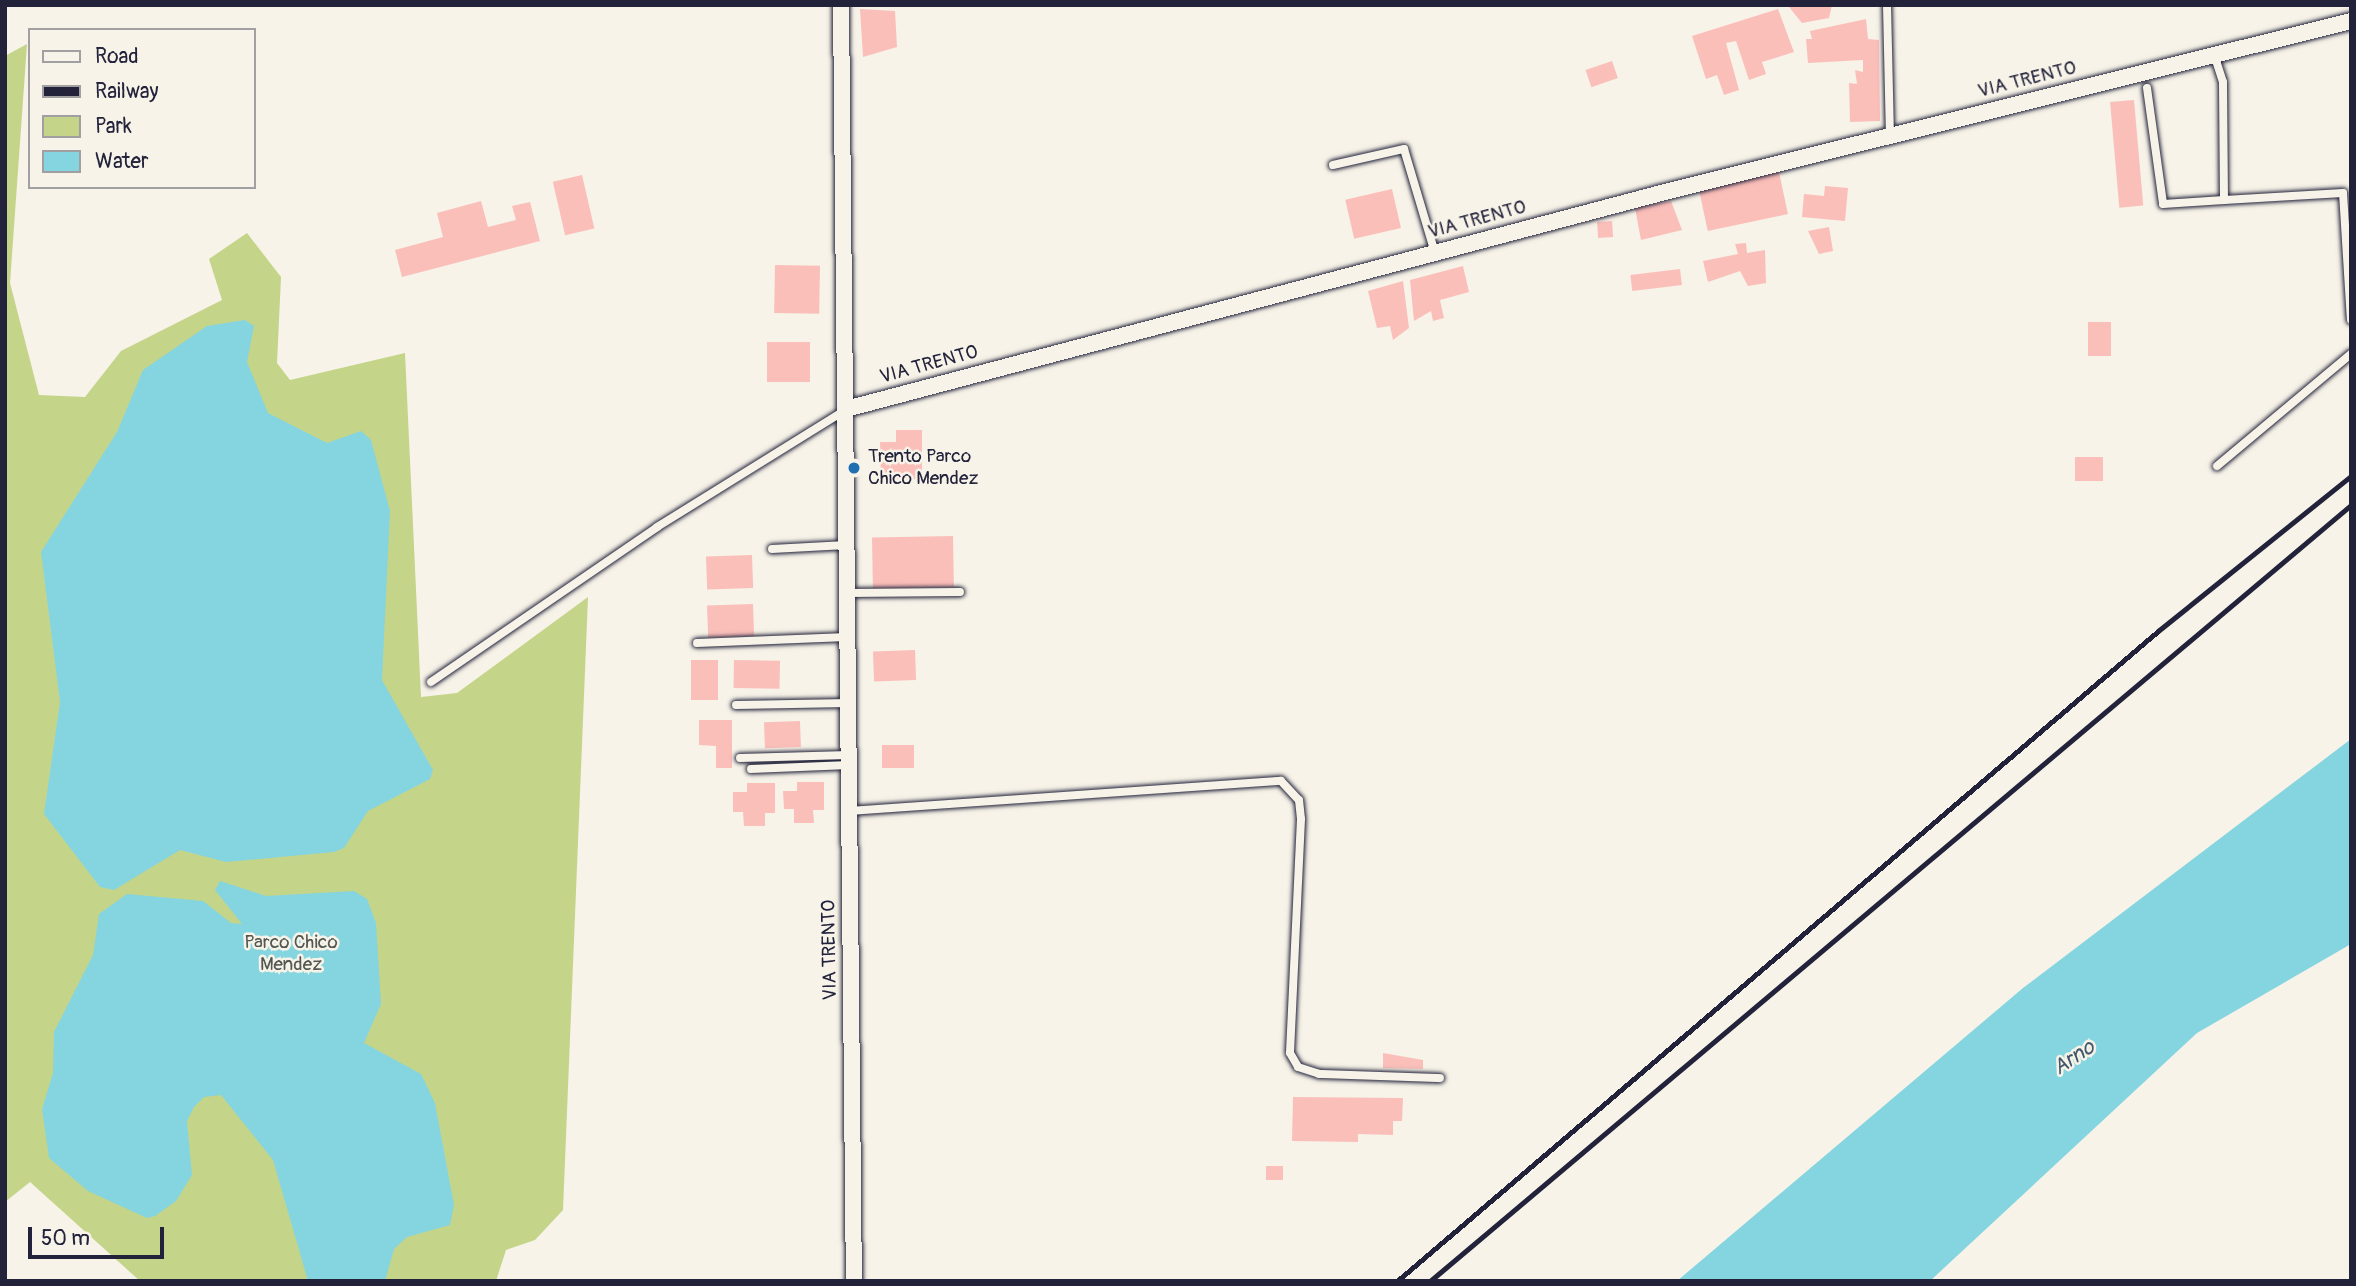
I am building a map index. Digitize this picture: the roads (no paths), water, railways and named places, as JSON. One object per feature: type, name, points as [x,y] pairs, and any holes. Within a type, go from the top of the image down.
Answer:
[{"type":"street","name":"VIA TRENTO","points":[[841,5],[854,1281]]},
{"type":"street","name":"VIA TRENTO","points":[[846,409],[1435,253],[2351,21]]},
{"type":"lane","points":[[1887,5],[1890,136]]},
{"type":"lane","points":[[2214,55],[2223,82],[2224,200]]},
{"type":"lane","points":[[2147,88],[2163,204],[2343,193],[2351,320]]},
{"type":"lane","points":[[1333,165],[1404,149],[1435,253]]},
{"type":"lane","points":[[2217,466],[2351,354]]},
{"type":"lane","points":[[431,682],[657,527],[846,409]]},
{"type":"lane","points":[[772,549],[847,545]]},
{"type":"lane","points":[[848,593],[960,592]]},
{"type":"lane","points":[[696,643],[848,637]]},
{"type":"lane","points":[[736,705],[849,702]]},
{"type":"lane","points":[[740,758],[849,760]]},
{"type":"lane","points":[[751,769],[849,760]]},
{"type":"lane","points":[[849,811],[1281,782],[1299,800],[1301,819],[1290,1054],[1298,1067],[1319,1074],[1440,1078]]},
{"type":"water","points":[[245,320],[254,326],[247,362],[268,413],[327,443],[361,431],[371,440],[390,511],[382,680],[433,770],[430,779],[368,811],[344,848],[334,852],[226,862],[180,850],[114,890],[100,887],[44,814],[60,702],[41,552],[117,432],[143,370],[207,326]]},
{"type":"water","name":"Arno","points":[[2351,739],[2351,944],[2197,1033],[1930,1281],[1677,1281],[2023,988]]},
{"type":"water","points":[[220,881],[266,896],[354,891],[367,899],[376,923],[381,1004],[364,1043],[421,1074],[435,1103],[454,1205],[450,1225],[407,1237],[394,1249],[385,1281],[308,1281],[273,1160],[221,1095],[204,1097],[194,1107],[187,1121],[192,1175],[176,1201],[155,1216],[147,1218],[88,1191],[49,1158],[42,1109],[53,1073],[54,1032],[93,955],[99,914],[127,894],[203,901],[231,923],[242,924],[215,890]]},
{"type":"railway","points":[[1397,1281],[2158,631],[2351,476]]},
{"type":"railway","points":[[1430,1281],[2351,505]]},
{"type":"place","name":"Trento Parco Chico Mendez","points":[[854,468]]},
{"type":"park label","name":"Parco Chico Mendez","points":[[291,954]]}]
